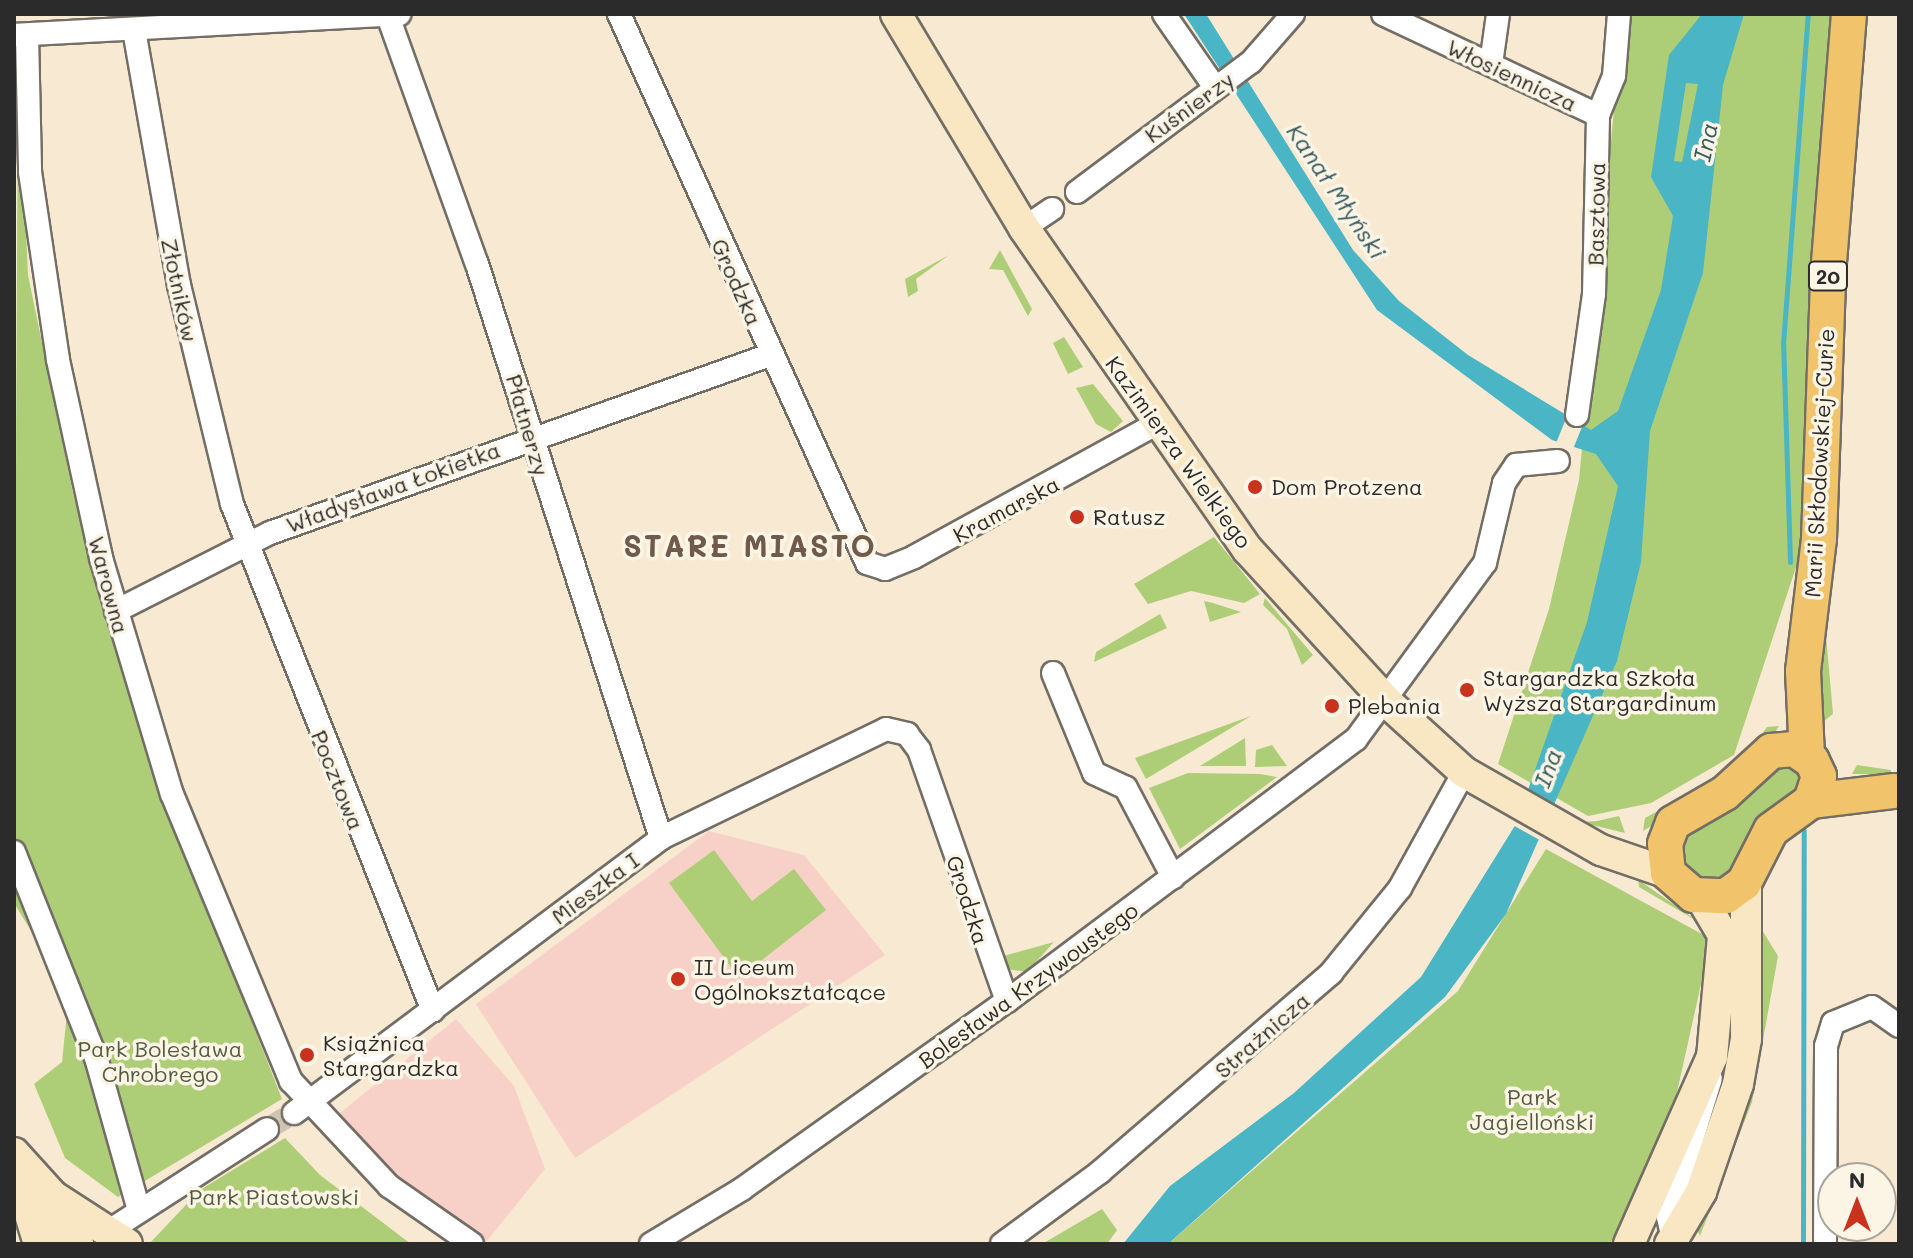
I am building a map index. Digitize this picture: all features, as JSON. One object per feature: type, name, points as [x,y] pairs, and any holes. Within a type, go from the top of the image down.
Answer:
[{"type":"main road","name":"Marii Skłodowskiej-Curie","points":[[1812,761],[1803,671],[1818,551],[1828,275],[1849,14]]},
{"type":"main road","name":"Marii Skłodowskiej-Curie","points":[[1771,751],[1803,671]]},
{"type":"main road","points":[[1771,751],[1812,761],[1897,791]]},
{"type":"main road","name":"20","points":[[1667,833],[1681,815],[1725,793],[1771,751]]},
{"type":"main road","name":"20","points":[[1811,801],[1812,761]]},
{"type":"main road","points":[[1667,833],[1668,873],[1700,896],[1726,896],[1746,879],[1771,830],[1811,801],[1897,791]]},
{"type":"street","name":"Grodzka","points":[[619,14],[859,547]]},
{"type":"street","name":"Kazimierza Wielkiego","points":[[896,14],[1024,228],[1156,424],[1248,550],[1388,703],[1464,772],[1495,793],[1572,834],[1668,873]]},
{"type":"street","points":[[1164,14],[1219,84]]},
{"type":"street","name":"Kuśnierzy","points":[[1077,192],[1246,67],[1293,14]]},
{"type":"street","name":"Włosiennicza","points":[[1383,14],[1598,115]]},
{"type":"street","points":[[1491,64],[1498,14]]},
{"type":"street","name":"Basztowa","points":[[1577,415],[1594,294],[1598,115],[1614,76],[1619,14]]},
{"type":"street","points":[[20,35],[394,15]]},
{"type":"street","name":"Płatnerzy","points":[[394,15],[661,838]]},
{"type":"street","name":"Złotników","points":[[134,30],[192,346],[247,546]]},
{"type":"street","name":"Warowna","points":[[20,35],[30,172],[45,292],[116,611],[208,888],[301,1108],[389,1186],[472,1244]]},
{"type":"street","points":[[1024,228],[1052,209]]},
{"type":"street","name":"Władysława Łokietka","points":[[116,611],[247,546],[531,437],[770,355]]},
{"type":"street","name":"Kramarska","points":[[859,547],[867,563],[892,567],[1156,424]]},
{"type":"street","points":[[1388,703],[1485,563],[1504,483],[1516,465],[1558,461]]},
{"type":"street","name":"Pocztowa","points":[[247,546],[433,1011]]},
{"type":"street","points":[[1053,673],[1094,773],[1126,788],[1173,877]]},
{"type":"street","name":"Bolesława Krzywoustego","points":[[651,1244],[742,1189],[1007,1001],[1356,739],[1388,703]]},
{"type":"street","name":"Mieszka I","points":[[301,1108],[661,838],[871,734],[897,730],[919,750]]},
{"type":"street","name":"Grodzka","points":[[919,750],[1007,1001]]},
{"type":"street","name":"Strażnicza","points":[[1002,1244],[1111,1163],[1331,973],[1400,888],[1464,772]]},
{"type":"street","points":[[1572,834],[1667,833]]},
{"type":"street","points":[[14,852],[97,1061],[139,1210]]},
{"type":"street","points":[[1675,1242],[1714,1161],[1745,1050],[1746,879]]},
{"type":"street","points":[[1675,1242],[1668,1217],[1706,1107],[1723,935],[1700,896]]},
{"type":"street","points":[[1825,1244],[1826,1046],[1833,1023],[1872,1007],[1899,1026]]},
{"type":"street","points":[[1675,1242],[1630,1242],[1712,1057]]},
{"type":"street","points":[[26,1202],[80,1230],[111,1240],[139,1210],[267,1129]]},
{"type":"street","points":[[14,1153],[80,1230]]},
{"type":"street","points":[[14,1162],[39,1244]]},
{"type":"shaded area","name":"II Liceum Ogólnokształcące","points":[[709,831],[804,855],[885,955],[575,1158],[476,1004]]},
{"type":"shaded area","points":[[456,1019],[514,1086],[545,1169],[486,1242],[375,1159],[340,1113]]},
{"type":"green space","points":[[1623,14],[1839,14],[1806,537],[1734,755],[1651,803],[1588,816],[1498,764],[1549,609],[1579,480]]},
{"type":"green space","name":"Park Bolesława Chrobrego","points":[[18,48],[28,275],[73,493],[165,799],[282,1099],[118,1197],[65,1158],[34,1084],[62,1062],[69,993],[14,903]]},
{"type":"green space","points":[[1000,250],[1032,309],[1028,316],[1003,270],[989,269]]},
{"type":"green space","points":[[949,255],[916,279],[918,291],[908,297],[905,279]]},
{"type":"green space","points":[[1064,337],[1083,367],[1068,374],[1053,343]]},
{"type":"green space","points":[[1093,384],[1123,421],[1111,432],[1096,424],[1076,388]]},
{"type":"green space","points":[[1214,537],[1260,594],[1244,603],[1191,591],[1148,604],[1134,584]]},
{"type":"green space","points":[[1265,598],[1313,655],[1302,665],[1287,629],[1263,605]]},
{"type":"green space","points":[[1204,601],[1213,603],[1241,612],[1210,622]]},
{"type":"green space","points":[[1824,613],[1833,714],[1824,721],[1810,719]]},
{"type":"green space","points":[[1160,614],[1167,628],[1094,662],[1096,652]]},
{"type":"green space","points":[[1251,716],[1146,779],[1135,758]]},
{"type":"green space","points":[[1779,726],[1769,742],[1723,781],[1643,831],[1645,818],[1739,767],[1767,727]]},
{"type":"green space","points":[[1245,738],[1246,766],[1200,766]]},
{"type":"green space","points":[[1272,745],[1287,766],[1255,767],[1256,750]]},
{"type":"green space","points":[[1787,765],[1798,772],[1801,789],[1737,871],[1708,885],[1679,866],[1680,835],[1773,767]]},
{"type":"green space","points":[[1857,765],[1891,770],[1891,774],[1852,774]]},
{"type":"green space","points":[[1188,773],[1277,777],[1180,849],[1149,788]]},
{"type":"green space","points":[[1619,816],[1625,833],[1580,822],[1597,821]]},
{"type":"green space","name":"Park Jagielloński","points":[[1546,849],[1711,939],[1664,1151],[1610,1244],[1168,1244],[1458,991]]},
{"type":"green space","points":[[714,850],[752,901],[794,869],[826,910],[739,978],[669,883]]},
{"type":"green space","points":[[1637,869],[1643,883],[1702,924],[1639,887]]},
{"type":"green space","points":[[1762,930],[1778,956],[1752,1102],[1700,1236],[1695,1225],[1708,1191],[1750,931]]},
{"type":"green space","points":[[1054,942],[1027,972],[1007,969],[996,958]]},
{"type":"green space","name":"Park Piastowski","points":[[285,1138],[320,1175],[411,1244],[149,1244],[200,1190]]},
{"type":"green space","points":[[1102,1209],[1117,1230],[1107,1244],[1042,1244]]},
{"type":"water","name":"Ina","points":[[1184,14],[1206,14],[1353,250],[1399,301],[1468,355],[1591,430],[1618,411],[1661,290],[1673,216],[1651,177],[1669,55],[1702,14],[1744,14],[1723,85],[1703,273],[1650,431],[1641,562],[1617,661],[1506,914],[1445,997],[1168,1244],[1123,1244],[1170,1186],[1294,1093],[1421,977],[1516,824],[1587,622],[1618,486],[1596,454],[1552,440],[1377,310]],"holes":[[[1686,83],[1698,84],[1682,162],[1674,161]]]},
{"type":"pier","points":[[1567,416],[1584,423],[1573,449],[1557,442]]},
{"type":"pier","points":[[1523,786],[1559,806],[1543,842],[1511,824]]},
{"type":"waterway","points":[[1790,562],[1783,344],[1808,14]]},
{"type":"waterway","points":[[1803,1244],[1804,830]]},
{"type":"tunnel","points":[[267,1129],[294,1113]]},
{"type":"place","name":"Dom Protzena","points":[[1255,487]]},
{"type":"place","name":"Ratusz","points":[[1077,517]]},
{"type":"place","name":"Stargardzka Szkoła Wyższa Stargardinum","points":[[1467,690]]},
{"type":"place","name":"Plebania","points":[[1332,706]]},
{"type":"place","name":"II Liceum Ogólnokształcące","points":[[678,979]]},
{"type":"place","name":"Książnica Stargardzka","points":[[307,1055]]},
{"type":"district","name":"STARE MIASTO","points":[[750,545]]},
{"type":"water label","name":"Kanał Młyński","points":[[1337,191]]}]
